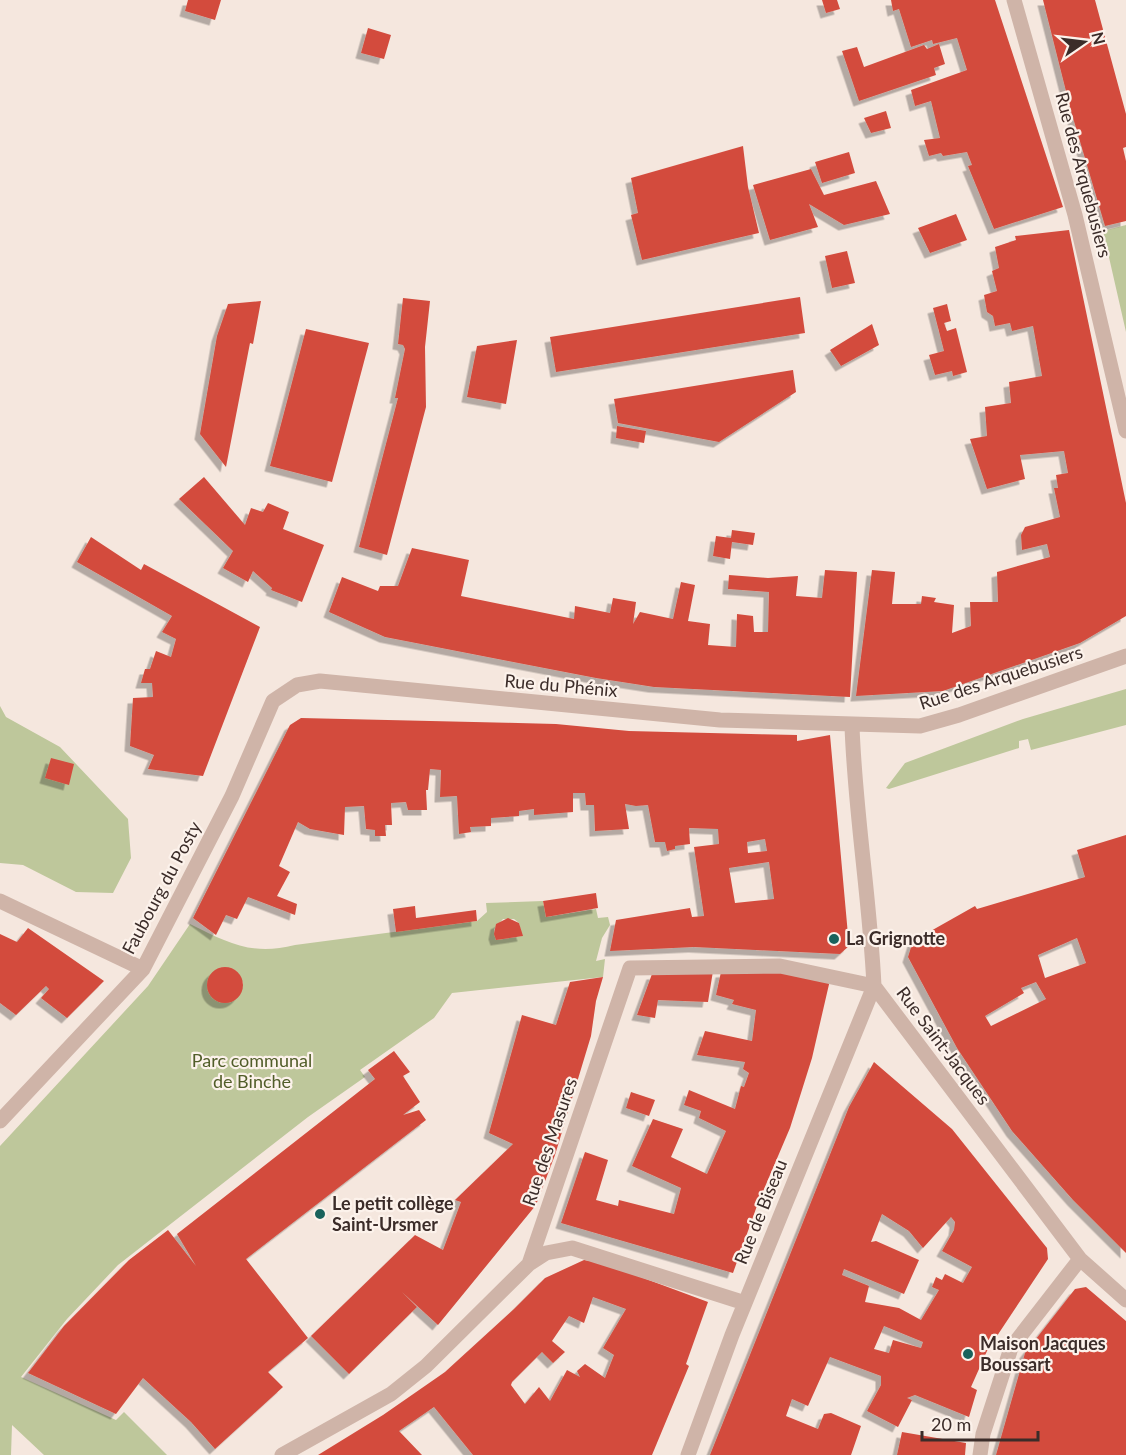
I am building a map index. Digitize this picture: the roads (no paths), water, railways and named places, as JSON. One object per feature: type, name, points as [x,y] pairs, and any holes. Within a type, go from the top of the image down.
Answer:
[{"type":"street","name":"Rue des Arquebusiers","points":[[1014,0],[1076,215],[1126,432]]},
{"type":"street","name":"Rue des Arquebusiers","points":[[852,726],[920,726],[959,715],[1126,656]]},
{"type":"street","name":"Rue du Phénix","points":[[273,701],[297,685],[320,681],[720,720],[852,726]]},
{"type":"street","name":"Faubourg du Posty","points":[[0,1121],[143,969],[232,796],[273,701]]},
{"type":"street","name":"Rue Saint-Jacques","points":[[852,726],[855,796],[873,947],[874,986],[1080,1259],[1126,1300]]},
{"type":"street","points":[[0,901],[143,969]]},
{"type":"street","name":"Rue des Masures","points":[[282,1455],[391,1394],[426,1366],[529,1263],[630,968],[780,966],[874,986]]},
{"type":"street","name":"Rue de Biseau","points":[[688,1455],[745,1303],[874,986]]},
{"type":"street","points":[[529,1263],[546,1253],[572,1248],[745,1303]]},
{"type":"street","points":[[980,1455],[983,1434],[1011,1348],[1080,1259]]},
{"type":"place","name":"La Grignotte","points":[[834,939]]},
{"type":"place","name":"Le petit collège Saint-Ursmer","points":[[320,1214]]},
{"type":"place","name":"Maison Jacques Boussart","points":[[968,1354]]},
{"type":"park label","name":"Parc communal de Binche","points":[[252,1071]]}]
